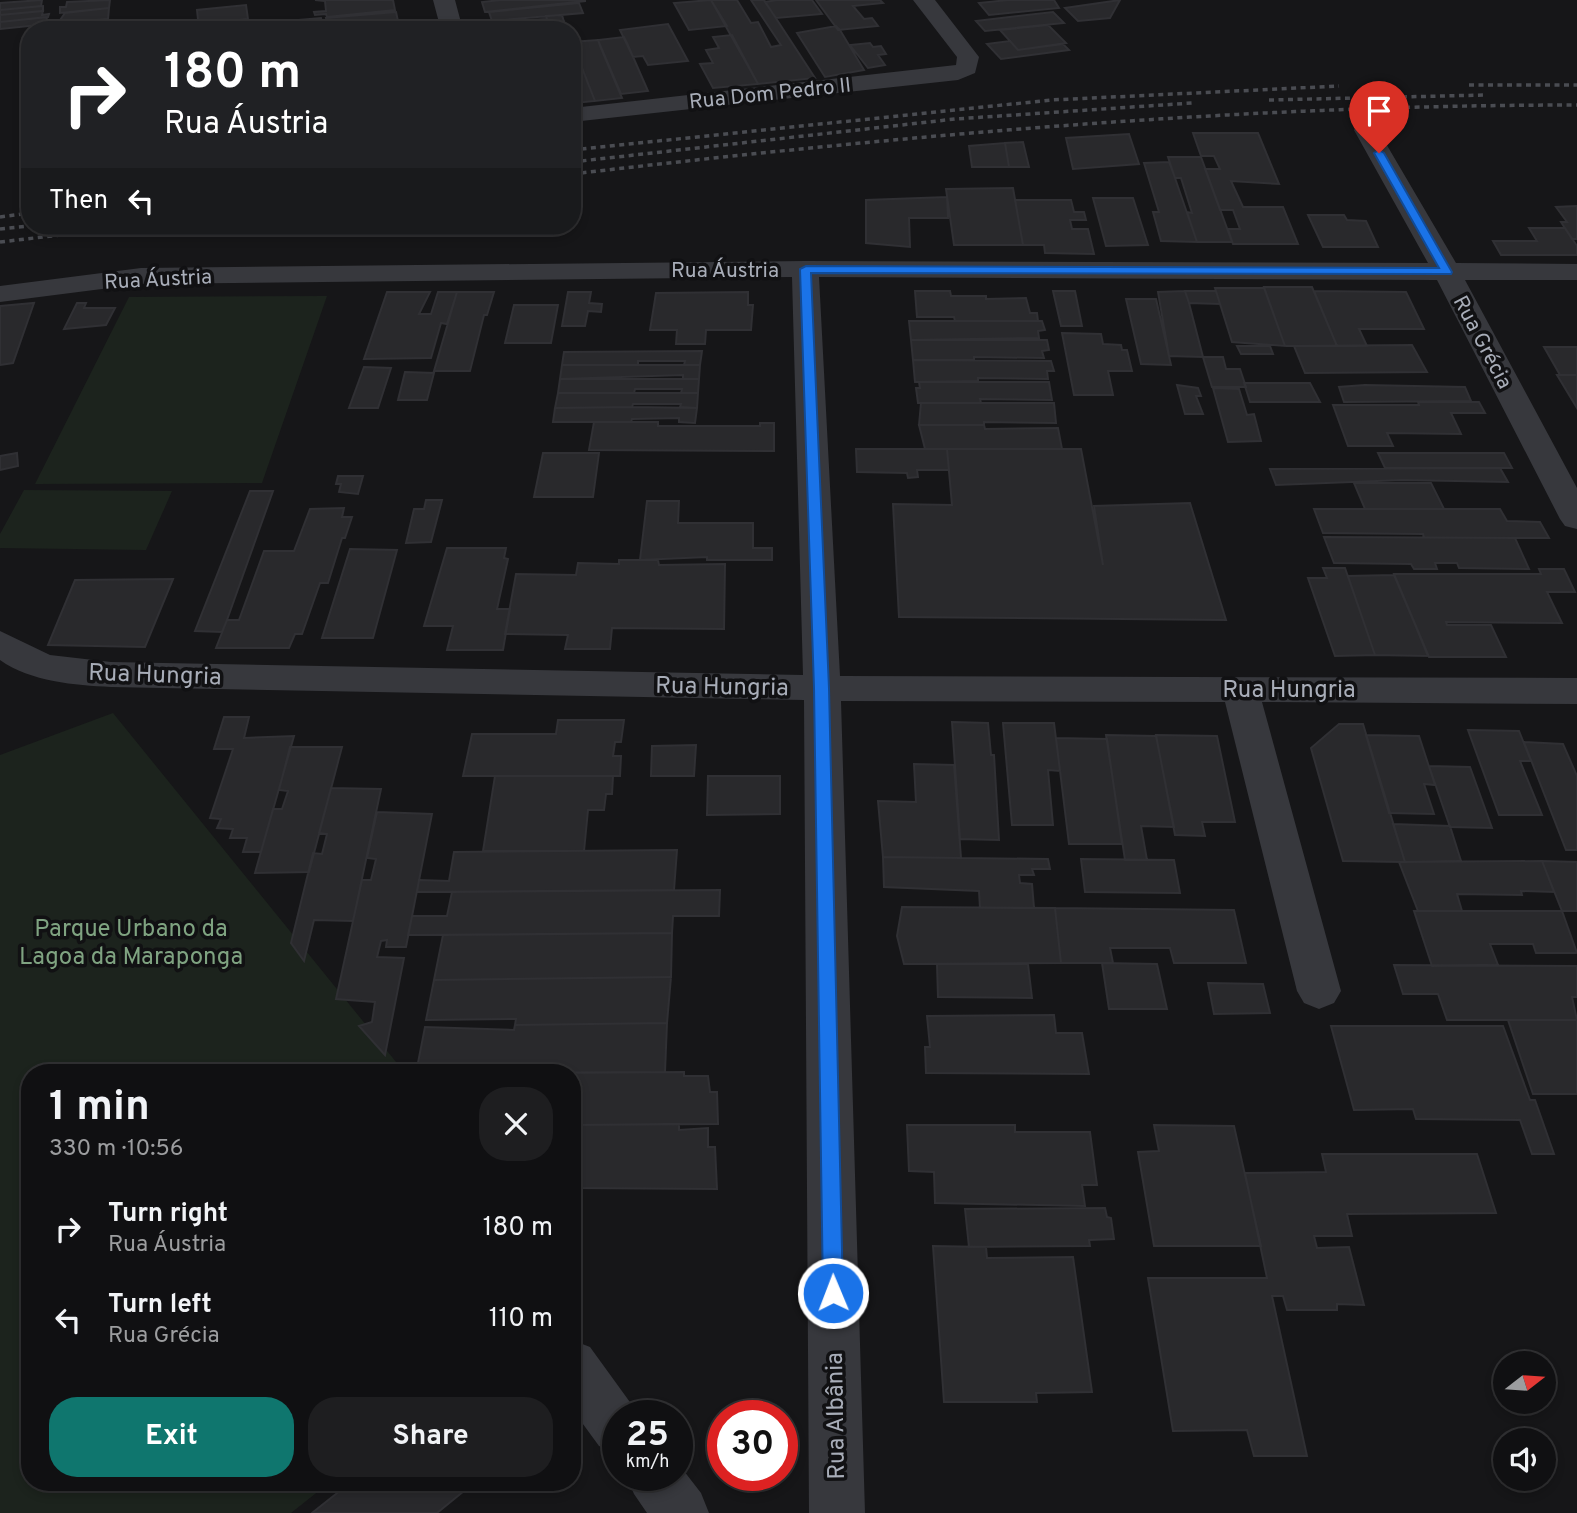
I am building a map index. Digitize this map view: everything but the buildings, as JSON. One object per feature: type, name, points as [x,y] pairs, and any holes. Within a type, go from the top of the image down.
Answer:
[{"type":"street","points":[[444,0],[450,21]]},
{"type":"street","name":"Rua Dom Pedro II","points":[[581,114],[958,73],[967,68],[968,57],[924,0]]},
{"type":"street","name":"Rua Grécia","points":[[1366,130],[1447,272],[1577,520]]},
{"type":"street","name":"Rua Áustria","points":[[0,294],[141,276],[806,269],[1577,272]]},
{"type":"street","name":"Rua Albânia","points":[[806,269],[822,688],[837,1513]]},
{"type":"street","name":"Rua Hungria","points":[[0,643],[34,665],[88,672],[822,688],[1577,691]]},
{"type":"street","points":[[1240,689],[1319,991]]},
{"type":"street","points":[[581,1377],[602,1405]]},
{"type":"street","points":[[665,1491],[681,1513]]},
{"type":"green space","points":[[327,296],[262,483],[35,484],[129,297]]},
{"type":"green space","points":[[24,490],[172,491],[146,550],[0,548],[0,534]]},
{"type":"green space","name":"Parque Urbano da Lagoa da Maraponga","points":[[113,713],[398,1064],[21,1064],[21,1491],[319,1491],[291,1513],[0,1513],[0,755]]},
{"type":"railway","points":[[1469,85],[1577,85]]},
{"type":"railway","points":[[581,149],[1051,100],[1339,86]]},
{"type":"railway","points":[[1269,100],[1486,95]]},
{"type":"railway","points":[[581,161],[955,119],[1192,103]]},
{"type":"railway","points":[[581,173],[823,147],[1074,125],[1325,110],[1577,105]]},
{"type":"railway","points":[[0,217],[21,214]]},
{"type":"railway","points":[[0,229],[21,227]]},
{"type":"railway","points":[[0,242],[60,235]]},
{"type":"route","points":[[833,1293],[822,688],[806,269],[1447,272],[1379,153]]}]
